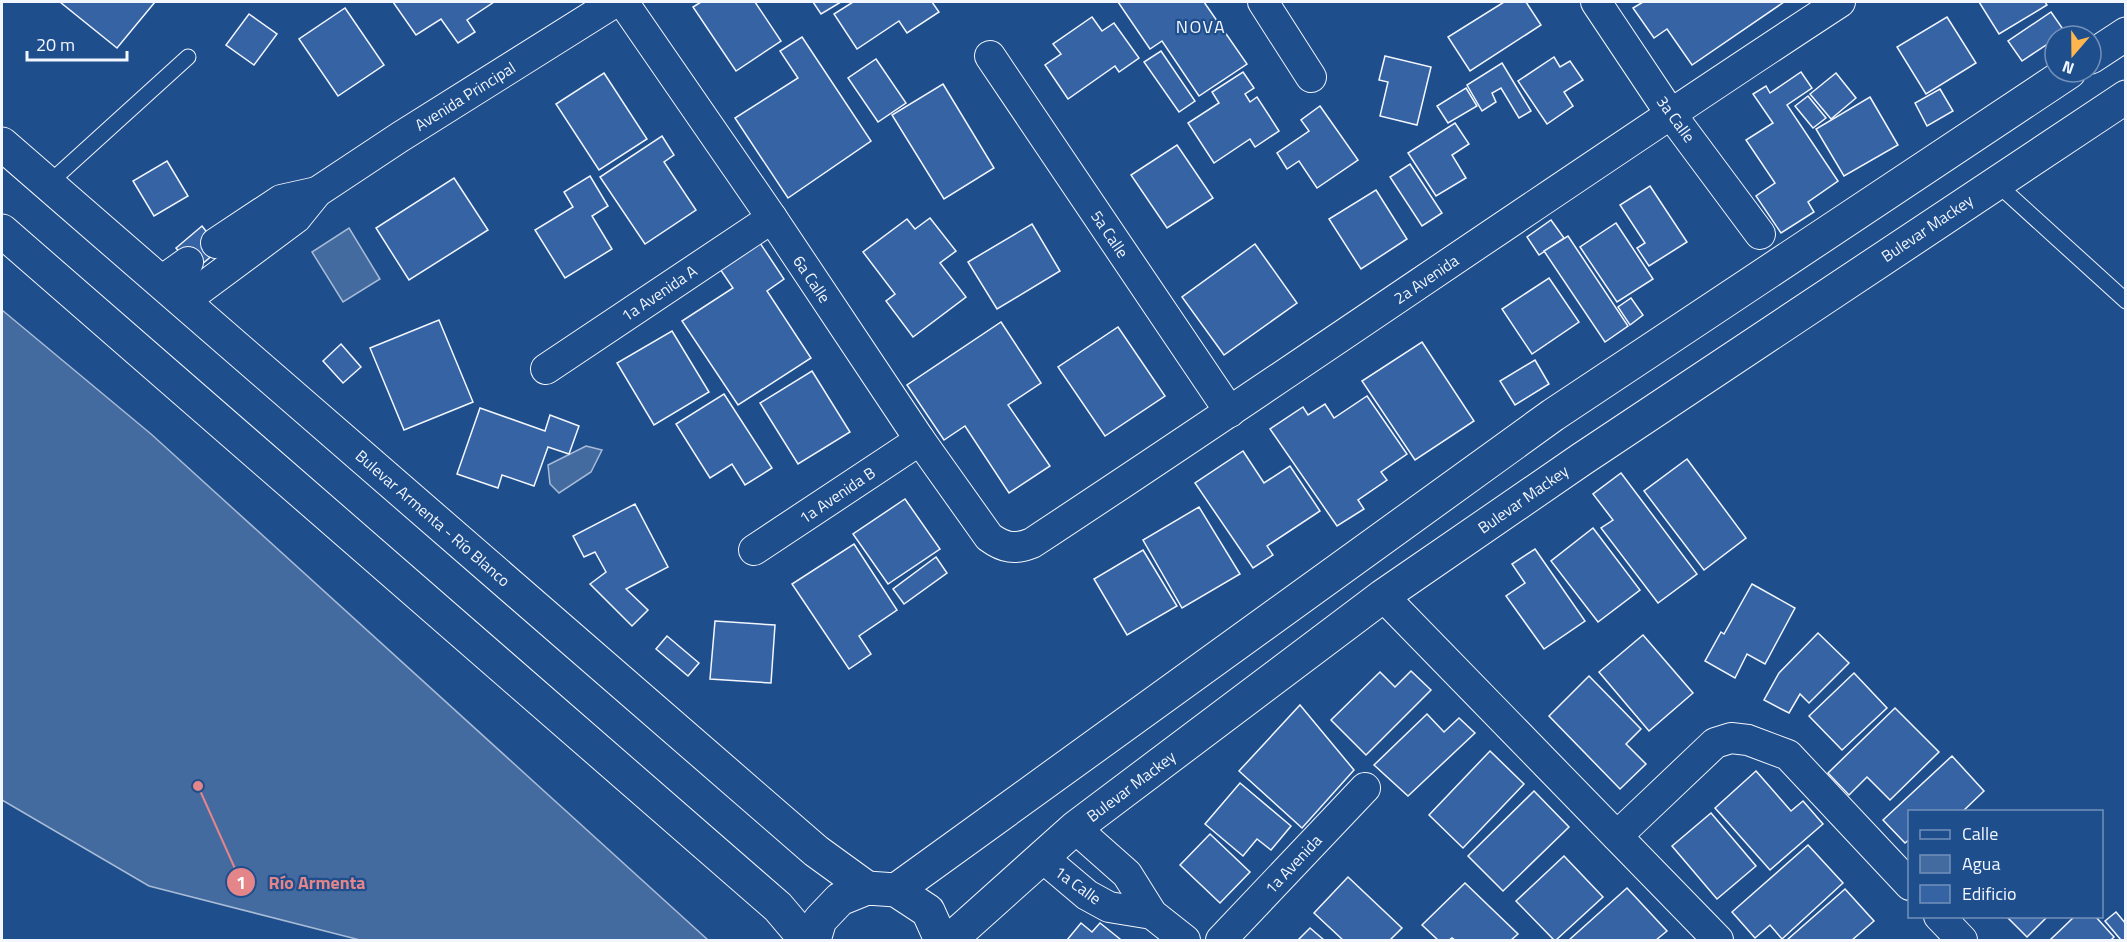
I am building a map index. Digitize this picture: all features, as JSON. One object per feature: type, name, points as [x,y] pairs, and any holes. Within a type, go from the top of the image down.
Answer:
[{"type":"main road","points":[[2103,49],[2126,34]]},
{"type":"main road","points":[[814,940],[820,920],[840,899],[882,889],[1553,415],[2051,84]]},
{"type":"main road","name":"Bulevar Mackey","points":[[950,940],[1076,828],[1383,596],[1582,459],[1995,182],[2126,97]]},
{"type":"main road","name":"Bulevar Armenta - Río Blanco","points":[[2,144],[524,598],[674,718],[816,851],[882,889],[928,911],[941,940]]},
{"type":"main road","points":[[2,231],[769,899],[806,940]]},
{"type":"street","name":"Avenida Principal","points":[[172,292],[297,218],[317,192],[400,136],[615,2]]},
{"type":"street","name":"6a Calle","points":[[623,2],[772,218],[920,440],[989,537],[1009,548]]},
{"type":"street","points":[[1263,2],[1311,77]]},
{"type":"street","name":"3a Calle","points":[[1596,2],[1670,113],[1761,234]]},
{"type":"street","name":"2a Avenida","points":[[1009,548],[1019,548],[1032,543],[1230,412],[1670,113],[1840,2]]},
{"type":"street","name":"5a Calle","points":[[990,56],[1230,412]]},
{"type":"street","name":"Avenida Principal","points":[[216,243],[281,200],[317,192]]},
{"type":"street","name":"1a Avenida A","points":[[546,369],[772,218]]},
{"type":"street","points":[[172,292],[188,262]]},
{"type":"street","name":"1a Avenida B","points":[[754,550],[920,440]]},
{"type":"street","points":[[1383,596],[1718,940]]},
{"type":"street","points":[[1617,836],[1715,743],[1731,738],[1748,741],[1788,755],[1908,883]]},
{"type":"street","name":"1a Avenida","points":[[1221,940],[1365,788]]},
{"type":"street","name":"1a Calle","points":[[1076,828],[1127,874],[1152,914],[1185,940]]},
{"type":"street","name":"1a Calle","points":[[1042,857],[1087,895],[1109,907],[1152,914]]},
{"type":"street","points":[[1942,918],[1962,940]]},
{"type":"lane","points":[[48,184],[188,57]]},
{"type":"lane","points":[[1995,182],[2126,301]]},
{"type":"lane","points":[[524,598],[563,610]]},
{"type":"water","points":[[349,228],[380,279],[343,302],[312,252]]},
{"type":"water","points":[[2,310],[151,434],[708,940],[360,940],[149,886],[2,800]]},
{"type":"water","points":[[586,446],[602,450],[591,472],[559,493],[550,484],[548,465]]},
{"type":"building","points":[[60,2],[155,2],[117,48]]},
{"type":"building","points":[[393,2],[494,2],[467,20],[475,32],[458,43],[441,19],[416,35]]},
{"type":"building","points":[[701,2],[755,2],[781,41],[736,71],[693,7]]},
{"type":"building","points":[[813,2],[841,2],[821,14]]},
{"type":"building","points":[[853,2],[932,2],[939,12],[907,33],[899,21],[857,49],[834,14]]},
{"type":"building","points":[[1118,2],[1204,2],[1247,64],[1199,96],[1162,41],[1150,49]]},
{"type":"building","points":[[1504,2],[1526,2],[1541,25],[1470,71],[1448,37]]},
{"type":"building","points":[[1643,2],[1784,2],[1692,65],[1667,29],[1654,38],[1633,8]]},
{"type":"building","points":[[1979,2],[2045,2],[2047,5],[1999,34]]},
{"type":"building","points":[[345,8],[384,65],[338,96],[299,39]]},
{"type":"building","points":[[2051,12],[2059,24],[2043,24],[2043,47],[2022,61],[2008,41]]},
{"type":"building","points":[[249,14],[277,34],[254,65],[226,45]]},
{"type":"building","points":[[1092,17],[1102,31],[1114,23],[1139,58],[1119,72],[1115,66],[1068,99],[1045,65],[1061,54],[1053,44]]},
{"type":"building","points":[[1947,17],[1976,63],[1926,94],[1897,47]]},
{"type":"building","points":[[802,37],[871,141],[788,198],[735,118],[798,78],[780,51]]},
{"type":"building","points":[[1161,51],[1195,101],[1179,112],[1144,62]]},
{"type":"building","points":[[1385,56],[1431,67],[1417,125],[1380,116],[1388,82],[1379,80]]},
{"type":"building","points":[[1554,57],[1560,67],[1570,61],[1583,80],[1564,92],[1573,106],[1547,124],[1518,81]]},
{"type":"building","points":[[876,59],[906,103],[878,122],[848,78]]},
{"type":"building","points":[[1502,63],[1531,111],[1519,118],[1501,88],[1492,93],[1496,102],[1482,111],[1467,85]]},
{"type":"building","points":[[1243,72],[1254,88],[1245,94],[1250,102],[1257,97],[1279,131],[1255,147],[1250,139],[1214,163],[1188,123],[1219,103],[1212,92]]},
{"type":"building","points":[[1801,72],[1812,88],[1787,105],[1838,181],[1808,202],[1814,212],[1781,233],[1756,196],[1775,183],[1746,140],[1773,123],[1753,94],[1766,86],[1770,93]]},
{"type":"building","points":[[604,73],[647,139],[599,170],[556,104]]},
{"type":"building","points":[[1836,73],[1856,98],[1831,119],[1810,94]]},
{"type":"building","points":[[943,84],[994,168],[944,199],[892,115]]},
{"type":"building","points":[[1466,88],[1477,106],[1448,123],[1437,106]]},
{"type":"building","points":[[1940,89],[1953,111],[1927,126],[1915,103]]},
{"type":"building","points":[[1808,96],[1826,118],[1813,128],[1795,106]]},
{"type":"building","points":[[1870,97],[1898,145],[1844,176],[1816,129]]},
{"type":"building","points":[[1320,106],[1358,160],[1317,188],[1299,161],[1287,169],[1277,153],[1309,131],[1301,120]]},
{"type":"building","points":[[1455,123],[1469,144],[1452,155],[1466,178],[1436,196],[1408,153]]},
{"type":"building","points":[[662,136],[674,155],[664,162],[696,210],[645,244],[600,177]]},
{"type":"building","points":[[1177,145],[1213,198],[1167,228],[1131,175]]},
{"type":"building","points":[[167,161],[188,196],[154,216],[133,181]]},
{"type":"building","points":[[1410,164],[1442,213],[1422,226],[1390,177]]},
{"type":"building","points":[[590,176],[608,206],[592,216],[612,249],[565,278],[535,230],[573,207],[564,192]]},
{"type":"building","points":[[454,178],[488,230],[409,280],[376,228]]},
{"type":"building","points":[[1650,186],[1687,242],[1649,266],[1637,248],[1645,243],[1620,205]]},
{"type":"building","points":[[1376,190],[1407,239],[1361,269],[1329,219]]},
{"type":"building","points":[[930,218],[956,251],[940,263],[966,297],[913,337],[886,301],[895,294],[863,252],[907,219],[915,229]]},
{"type":"building","points":[[1551,220],[1564,238],[1539,255],[1527,237]]},
{"type":"building","points":[[1616,223],[1653,279],[1617,302],[1580,247]]},
{"type":"building","points":[[1032,224],[1060,271],[997,309],[968,262]]},
{"type":"building","points":[[202,226],[220,249],[195,270],[176,248]]},
{"type":"building","points":[[1568,236],[1628,326],[1605,342],[1544,251]]},
{"type":"building","points":[[760,243],[784,279],[767,291],[811,358],[738,405],[682,321],[733,288],[720,269]]},
{"type":"building","points":[[1255,244],[1297,303],[1224,355],[1182,297]]},
{"type":"building","points":[[1549,278],[1579,322],[1532,354],[1502,309]]},
{"type":"building","points":[[1631,298],[1643,315],[1630,325],[1618,307]]},
{"type":"building","points":[[439,320],[473,402],[404,430],[370,348]]},
{"type":"building","points":[[1001,322],[1041,383],[1008,405],[1050,466],[1009,493],[965,426],[944,440],[907,385]]},
{"type":"building","points":[[1118,327],[1165,396],[1105,436],[1058,367]]},
{"type":"building","points":[[672,331],[709,392],[654,425],[617,363]]},
{"type":"building","points":[[1422,342],[1474,421],[1415,460],[1362,381]]},
{"type":"building","points":[[341,344],[361,367],[343,383],[323,361]]},
{"type":"building","points":[[1535,360],[1549,384],[1515,405],[1500,381]]},
{"type":"building","points":[[812,371],[850,432],[798,464],[760,403]]},
{"type":"building","points":[[724,394],[772,468],[745,485],[732,464],[710,478],[676,424]]},
{"type":"building","points":[[1367,396],[1407,454],[1381,472],[1387,480],[1358,500],[1364,509],[1337,526],[1270,429],[1303,407],[1308,415],[1325,404],[1334,418]]},
{"type":"building","points":[[480,408],[545,431],[550,415],[579,426],[569,454],[548,447],[534,486],[502,475],[498,488],[457,474]]},
{"type":"building","points":[[1243,451],[1264,483],[1290,466],[1320,511],[1267,546],[1273,555],[1253,568],[1195,483]]},
{"type":"building","points":[[1687,459],[1746,538],[1704,570],[1644,491]]},
{"type":"building","points":[[1621,473],[1697,574],[1658,603],[1601,528],[1613,520],[1593,494]]},
{"type":"building","points":[[905,499],[940,549],[888,584],[853,534]]},
{"type":"building","points":[[635,504],[668,567],[626,589],[648,610],[632,626],[590,584],[606,572],[595,552],[584,557],[573,536]]},
{"type":"building","points":[[1199,507],[1240,574],[1182,608],[1143,540]]},
{"type":"building","points":[[1593,528],[1640,590],[1598,622],[1551,561]]},
{"type":"building","points":[[854,544],[897,610],[859,636],[871,654],[849,669],[792,584]]},
{"type":"building","points":[[1535,549],[1585,621],[1544,649],[1506,596],[1525,583],[1512,564]]},
{"type":"building","points":[[1143,550],[1177,606],[1127,635],[1094,579]]},
{"type":"building","points":[[936,557],[947,573],[904,604],[893,589]]},
{"type":"building","points":[[1752,584],[1795,608],[1765,664],[1747,654],[1735,678],[1705,661],[1721,632],[1724,634]]},
{"type":"building","points":[[715,621],[775,625],[771,683],[710,679]]},
{"type":"building","points":[[1818,633],[1849,663],[1809,703],[1800,694],[1789,713],[1764,700],[1779,673]]},
{"type":"building","points":[[1643,635],[1693,693],[1649,731],[1599,672]]},
{"type":"building","points":[[667,636],[699,663],[688,676],[656,649]]},
{"type":"building","points":[[1411,671],[1431,690],[1366,755],[1331,720],[1380,672],[1395,687]]},
{"type":"building","points":[[1854,673],[1887,708],[1842,750],[1809,716]]},
{"type":"building","points":[[1589,676],[1641,729],[1626,744],[1646,764],[1620,789],[1549,716]]},
{"type":"building","points":[[1300,705],[1354,770],[1302,828],[1239,771]]},
{"type":"building","points":[[1895,708],[1939,752],[1890,800],[1867,777],[1849,795],[1828,773]]},
{"type":"building","points":[[1427,714],[1444,732],[1459,718],[1475,733],[1408,796],[1374,765]]},
{"type":"building","points":[[1490,751],[1524,784],[1463,848],[1429,815]]},
{"type":"building","points":[[1952,756],[1984,791],[1964,810],[1908,810],[1908,841],[1905,843],[1883,820]]},
{"type":"building","points":[[1756,771],[1791,811],[1803,801],[1823,824],[1770,870],[1715,808]]},
{"type":"building","points":[[1240,783],[1291,826],[1271,850],[1257,839],[1243,856],[1205,824]]},
{"type":"building","points":[[1534,791],[1569,827],[1503,891],[1468,856]]},
{"type":"building","points":[[1711,813],[1756,866],[1717,899],[1672,846]]},
{"type":"building","points":[[1210,834],[1250,872],[1220,903],[1180,865]]},
{"type":"building","points":[[1808,845],[1843,883],[1782,939],[1770,925],[1755,938],[1732,912]]},
{"type":"building","points":[[1564,856],[1603,897],[1554,940],[1516,901]]},
{"type":"building","points":[[1348,877],[1402,928],[1390,940],[1343,940],[1314,913]]},
{"type":"building","points":[[1465,883],[1518,934],[1511,940],[1455,940],[1452,938],[1438,940],[1422,925]]},
{"type":"building","points":[[1627,888],[1667,931],[1656,940],[1569,940]]},
{"type":"building","points":[[1845,889],[1874,921],[1852,940],[1787,940]]},
{"type":"building","points":[[2116,912],[2126,924],[2126,940],[2121,940],[2105,921]]},
{"type":"building","points":[[2008,918],[2046,918],[2027,937]]},
{"type":"building","points":[[2073,918],[2097,918],[2114,937],[2111,940],[2050,940]]},
{"type":"building","points":[[1081,923],[1092,932],[1100,923],[1120,939],[1067,940]]},
{"type":"building","points":[[1310,928],[1324,940],[1298,940]]},
{"type":"place","name":"Río Armenta","points":[[198,786]]},
{"type":"district","name":"NOVA","points":[[1201,26]]}]
